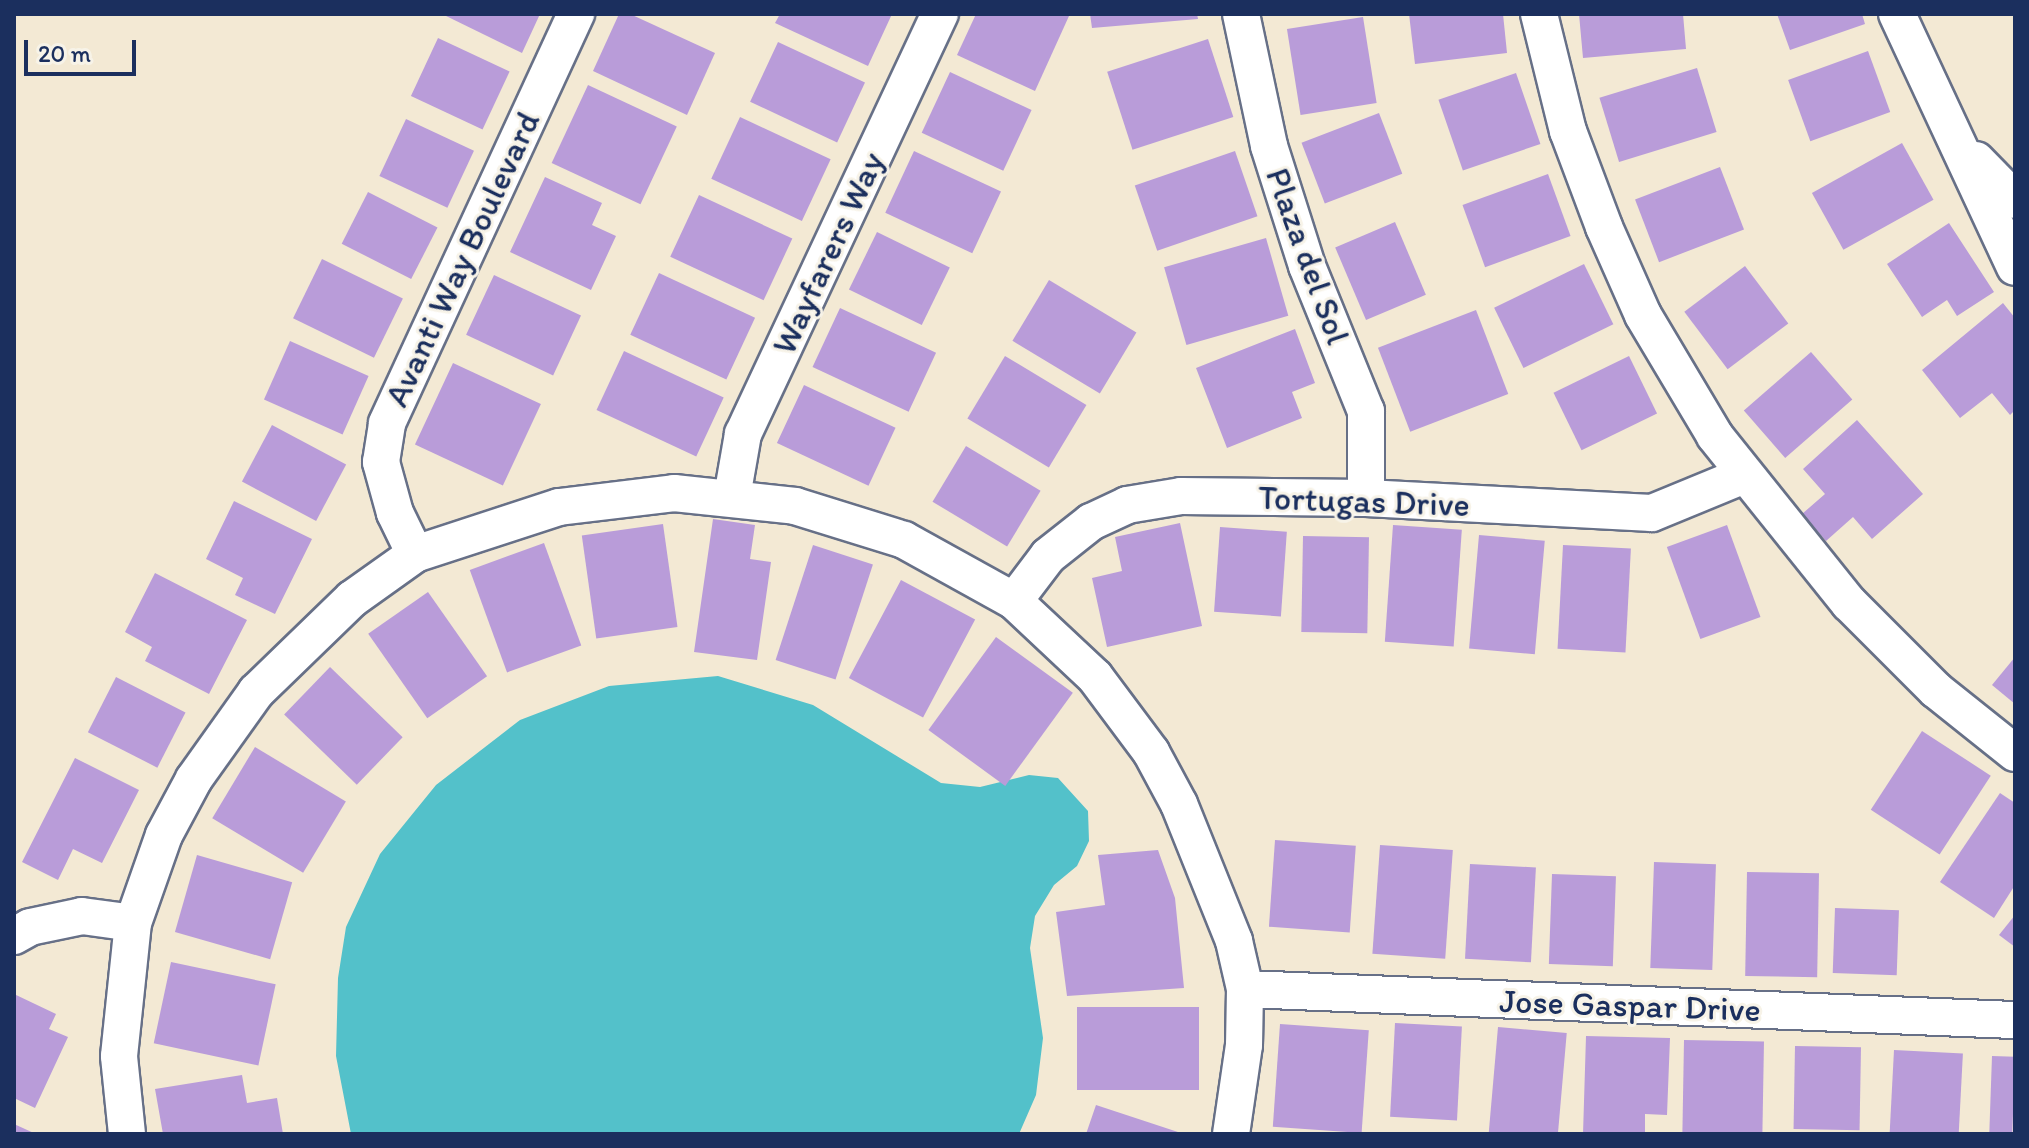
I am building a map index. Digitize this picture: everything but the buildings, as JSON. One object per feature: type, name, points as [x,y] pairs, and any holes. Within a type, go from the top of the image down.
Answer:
[{"type":"street","name":"Avanti Way Boulevard","points":[[415,554],[395,513],[381,462],[387,423],[576,14]]},
{"type":"street","name":"Wayfarers Way","points":[[732,497],[743,434],[940,14]]},
{"type":"street","name":"Plaza del Sol","points":[[1241,14],[1269,146],[1307,266],[1366,411],[1366,498]]},
{"type":"street","points":[[1539,14],[1568,131],[1632,290],[1687,392],[1744,475],[1849,603],[1936,690],[2015,753]]},
{"type":"street","points":[[1897,14],[1961,144],[2015,267]]},
{"type":"street","points":[[1961,144],[2015,200]]},
{"type":"street","name":"Tortugas Drive","points":[[1014,601],[1048,556],[1091,522],[1127,505],[1181,496],[1366,498],[1652,513],[1744,475]]},
{"type":"street","points":[[127,1134],[119,1056],[133,923],[164,835],[224,732],[303,644],[352,599],[415,554],[559,507],[674,493],[732,497],[834,515],[904,540],[1014,601],[1095,677],[1151,752],[1179,804],[1234,941],[1245,989],[1244,1045],[1231,1134]]},
{"type":"street","points":[[14,936],[30,927],[82,916],[133,923]]},
{"type":"street","name":"Jose Gaspar Drive","points":[[1245,989],[2015,1020]]},
{"type":"water","points":[[718,676],[813,705],[941,783],[980,787],[1029,775],[1058,778],[1088,811],[1089,841],[1077,866],[1054,885],[1035,916],[1030,948],[1043,1038],[1036,1095],[1019,1134],[351,1134],[336,1056],[338,978],[346,927],[380,854],[436,785],[520,720],[609,686]]}]
